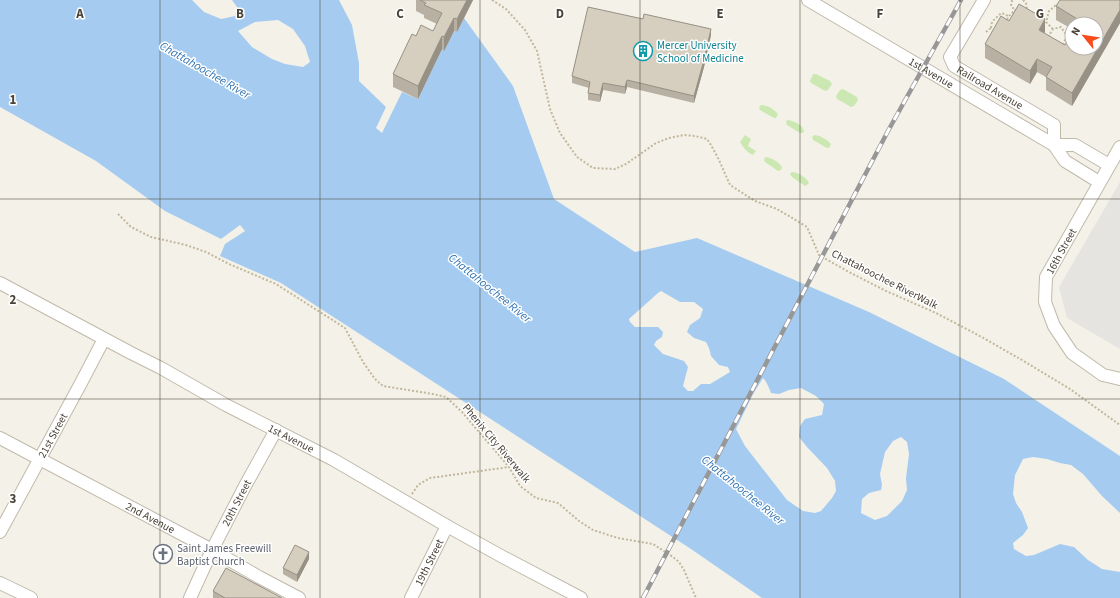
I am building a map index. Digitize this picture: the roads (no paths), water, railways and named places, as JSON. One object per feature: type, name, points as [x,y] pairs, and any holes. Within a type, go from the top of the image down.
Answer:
[{"type":"street","name":"1st Avenue","points":[[808,0],[1054,145],[1064,161],[1099,182]]},
{"type":"street","name":"Railroad Avenue","points":[[984,0],[950,57],[954,66],[1054,126],[1054,145]]},
{"type":"street","points":[[1054,145],[1075,145],[1109,165]]},
{"type":"street","name":"16th Street","points":[[1120,147],[1046,277],[1045,302],[1054,326],[1072,353],[1103,375],[1120,379]]},
{"type":"street","name":"1st Avenue","points":[[0,283],[161,368],[193,387],[334,460],[447,526],[581,598]]},
{"type":"street","name":"21st Street","points":[[0,532],[81,384],[104,338]]},
{"type":"street","name":"20th Street","points":[[190,598],[212,550],[276,430]]},
{"type":"street","name":"2nd Avenue","points":[[0,438],[212,550],[299,598]]},
{"type":"street","name":"19th Street","points":[[410,598],[447,526]]},
{"type":"street","points":[[0,583],[31,598]]},
{"type":"water","name":"Chattahoochee River","points":[[0,0],[192,0],[204,12],[221,19],[235,16],[237,7],[232,0],[339,0],[352,25],[359,63],[359,81],[386,107],[376,128],[382,133],[402,92],[418,99],[442,49],[444,50],[454,31],[457,32],[464,18],[513,86],[554,199],[635,252],[697,238],[869,312],[1004,379],[1120,456],[1120,513],[1102,496],[1083,474],[1071,465],[1033,457],[1023,459],[1015,475],[1013,494],[1028,528],[1023,535],[1013,543],[1014,549],[1026,556],[1034,555],[1060,544],[1074,547],[1088,560],[1102,569],[1120,572],[1120,598],[762,598],[691,549],[281,283],[220,256],[225,244],[245,231],[240,225],[221,239],[165,211],[96,161],[0,107]],"holes":[[[278,20],[293,29],[305,46],[310,62],[303,67],[285,64],[272,59],[252,47],[238,31],[255,22]],[[661,291],[680,302],[694,302],[703,309],[700,318],[690,325],[687,332],[694,338],[706,342],[711,356],[719,365],[728,367],[730,372],[710,384],[701,384],[693,391],[688,391],[683,386],[688,367],[684,361],[663,354],[654,345],[656,341],[662,337],[663,332],[658,327],[635,327],[629,319]],[[763,378],[771,393],[779,394],[789,390],[801,388],[816,396],[824,404],[822,415],[805,419],[800,426],[799,437],[827,468],[835,481],[836,491],[821,511],[815,513],[803,511],[787,500],[745,446],[736,429],[753,394]],[[901,437],[907,442],[909,454],[906,478],[907,490],[902,501],[887,516],[875,520],[861,513],[862,499],[869,493],[881,490],[882,485],[880,474],[885,452],[893,441]]]},
{"type":"railway","points":[[643,598],[888,131],[961,0]]},
{"type":"place","name":"Mercer University School of Medicine","points":[[643,51]]},
{"type":"place","name":"Saint James Freewill Baptist Church","points":[[163,554]]}]
